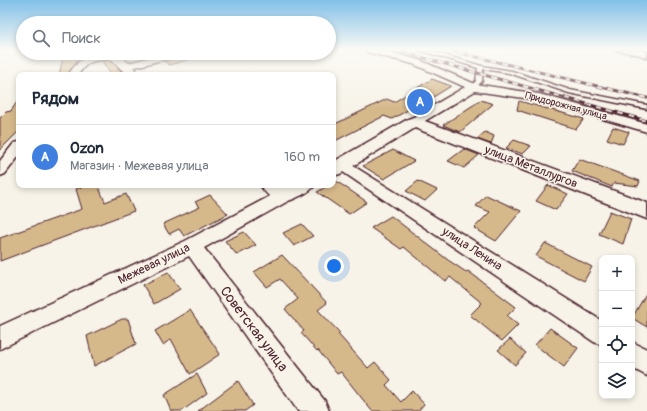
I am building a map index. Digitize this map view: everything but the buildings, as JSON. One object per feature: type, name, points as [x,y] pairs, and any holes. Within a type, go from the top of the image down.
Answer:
[{"type":"street","name":"Придорожная улица","points":[[432,69],[473,87],[539,97],[647,128]]},
{"type":"street","points":[[338,167],[473,87]]},
{"type":"street","name":"улица Металлургов","points":[[414,122],[647,211]]},
{"type":"street","points":[[0,171],[16,150]]},
{"type":"street","name":"улица Ленина","points":[[338,167],[599,332]]},
{"type":"street","name":"Межевая улица","points":[[0,338],[192,246],[277,191],[291,188]]},
{"type":"street","name":"Советская улица","points":[[192,246],[315,411]]},
{"type":"street","points":[[635,356],[647,363]]},
{"type":"lane","points":[[473,87],[479,81],[481,69]]},
{"type":"lane","points":[[494,69],[510,72],[569,91],[647,107]]},
{"type":"railway","points":[[464,69],[647,121]]},
{"type":"railway","points":[[528,69],[647,98]]},
{"type":"place","name":"Ozon","points":[[420,102]]}]
